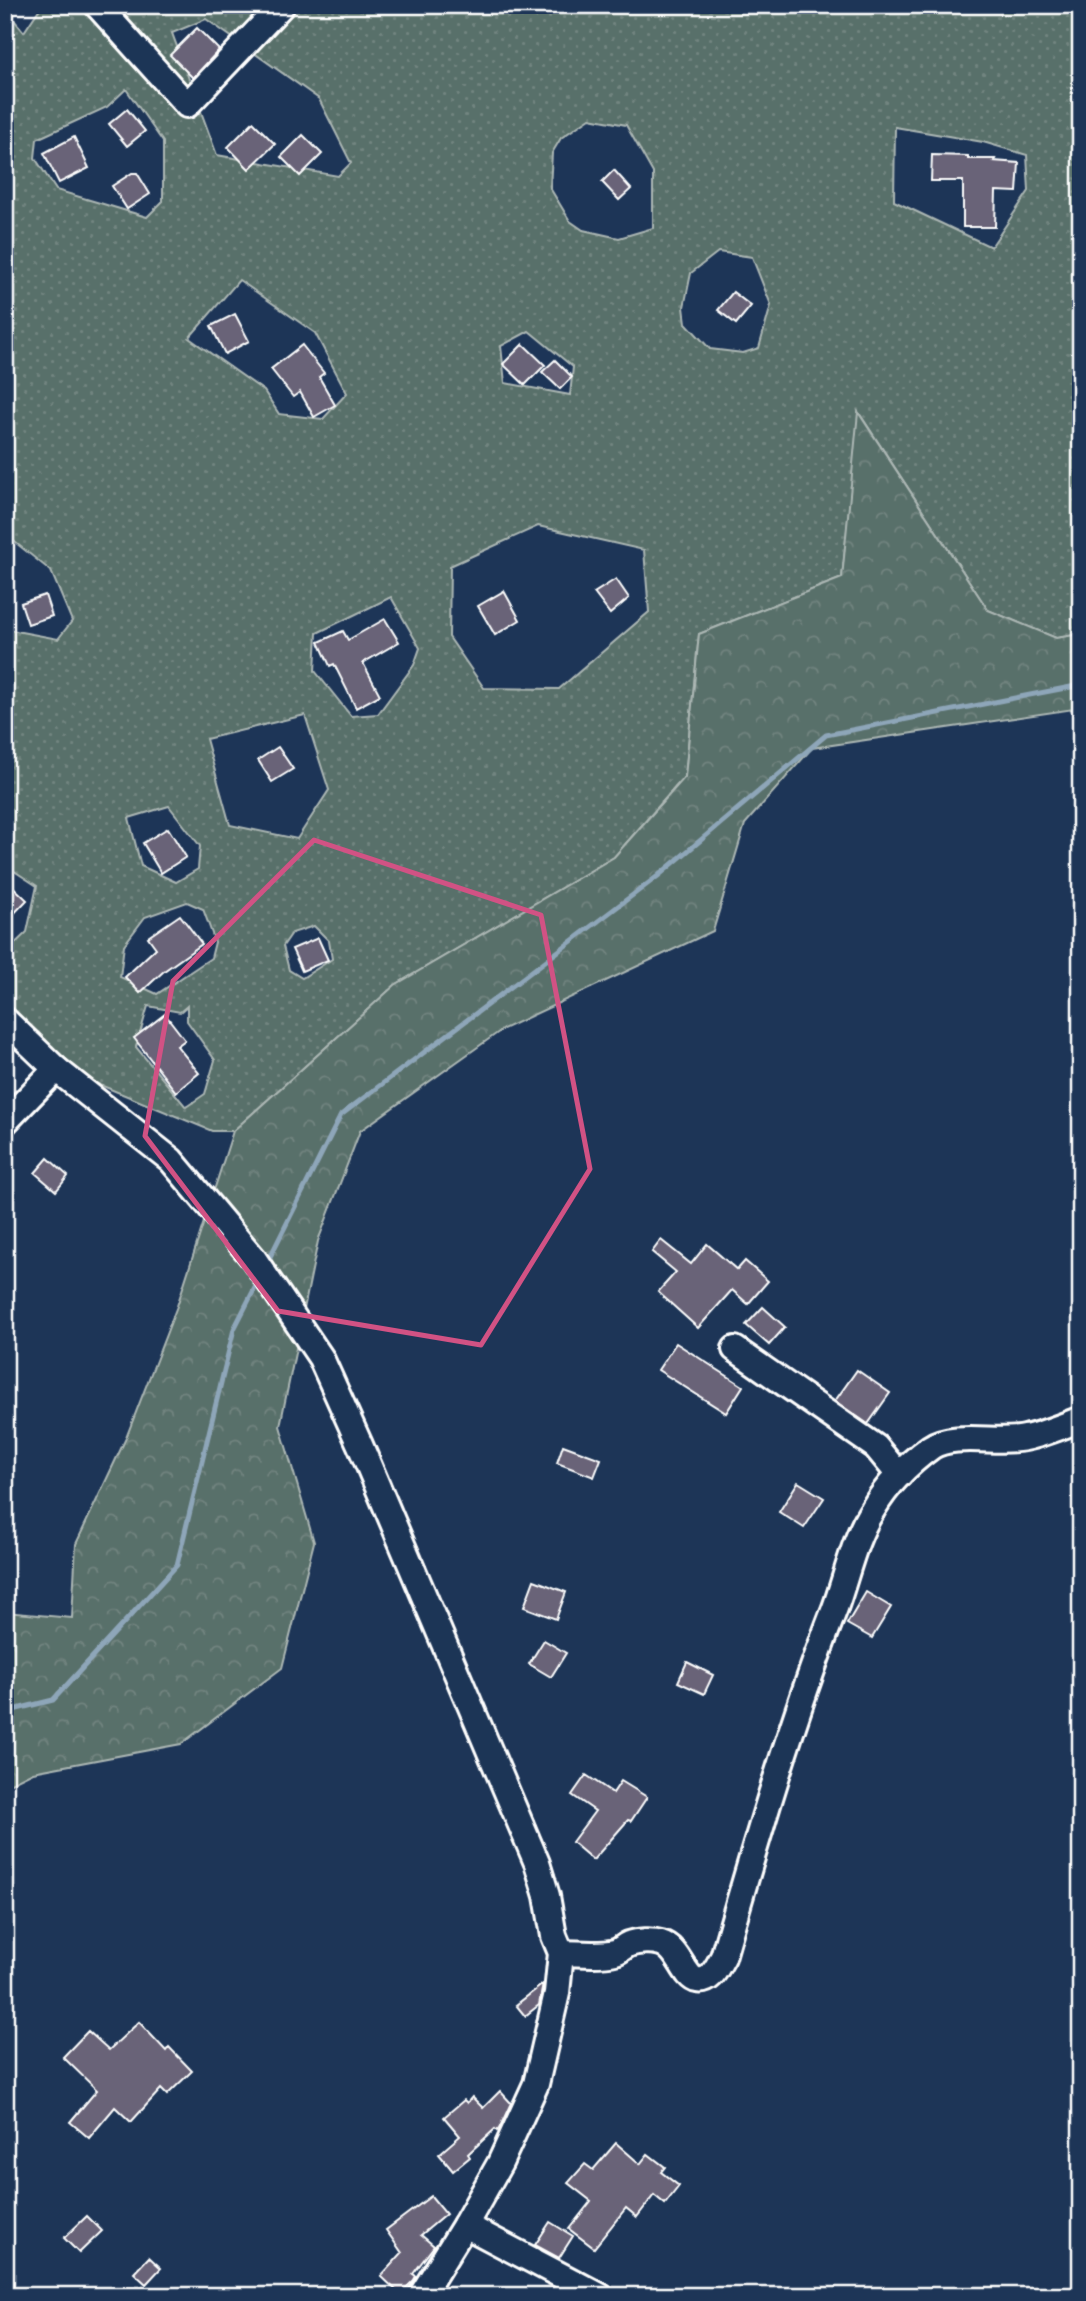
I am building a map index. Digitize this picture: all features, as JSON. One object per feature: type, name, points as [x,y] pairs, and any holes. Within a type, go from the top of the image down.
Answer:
[{"type":"street","points":[[97,5],[187,105],[282,5]]},
{"type":"street","points":[[5,1020],[56,1069],[171,1160],[254,1259],[321,1358],[366,1457],[537,1863],[547,1896],[554,1936],[561,1953],[557,1993],[536,2084],[500,2163],[421,2296]]},
{"type":"street","points":[[5,1122],[56,1069]]},
{"type":"street","points":[[735,1349],[876,1447],[899,1475]]},
{"type":"street","points":[[561,1953],[617,1952],[628,1945],[644,1941],[661,1943],[673,1949],[692,1979],[708,1979],[723,1957],[791,1728],[860,1532],[872,1509],[899,1475],[933,1446],[961,1440],[1026,1438],[1081,1419]]},
{"type":"street","points":[[465,2225],[600,2296]]},
{"type":"highlighted area","points":[[314,840],[541,915],[590,1169],[481,1345],[278,1311],[145,1136],[173,981]]},
{"type":"green space","points":[[42,5],[1081,5],[1081,634],[1056,638],[988,610],[859,413],[842,578],[699,634],[685,776],[614,857],[395,985],[233,1131],[212,1131],[13,1049],[5,1051],[5,953],[27,932],[37,886],[5,865],[5,629],[58,639],[72,621],[51,571],[11,539],[5,540],[5,9],[24,32]],"holes":[[[206,19],[319,99],[351,163],[338,176],[217,155],[172,33]],[[126,89],[163,142],[163,201],[147,217],[56,190],[35,158],[37,139],[107,107]],[[590,118],[626,125],[653,173],[653,228],[619,238],[583,230],[570,221],[550,188],[552,153],[561,138]],[[895,127],[983,142],[1027,155],[1029,191],[991,247],[894,201]],[[718,252],[752,257],[771,305],[759,348],[743,353],[710,349],[686,323],[684,307],[691,273]],[[239,280],[315,333],[347,393],[323,419],[279,414],[264,391],[189,338]],[[529,331],[573,367],[570,395],[505,383],[501,346]],[[538,526],[644,550],[649,612],[559,689],[484,688],[449,637],[450,566]],[[391,597],[420,648],[414,665],[378,714],[351,716],[315,671],[317,633]],[[305,715],[329,790],[297,839],[230,825],[206,739]],[[169,806],[200,846],[198,869],[176,882],[141,866],[129,818]],[[187,902],[203,909],[215,942],[211,958],[157,994],[120,977],[124,945],[145,917]],[[314,926],[329,941],[332,959],[302,978],[289,970],[283,946],[292,933]],[[148,1006],[180,1012],[187,1006],[187,1021],[215,1060],[205,1094],[186,1107],[136,1047]]]},
{"type":"green space","points":[[858,412],[988,610],[1056,638],[1081,634],[1081,708],[812,748],[745,824],[713,931],[503,1029],[360,1131],[318,1241],[280,1426],[314,1542],[282,1668],[181,1744],[33,1772],[5,1786],[5,1612],[72,1618],[76,1544],[126,1438],[177,1306],[233,1131],[395,985],[614,857],[685,777],[699,634],[842,578]]},
{"type":"building","points":[[197,28],[219,50],[193,78],[170,55]]},
{"type":"building","points":[[127,109],[145,131],[127,146],[109,124]]},
{"type":"building","points":[[253,122],[275,144],[249,169],[228,147]]},
{"type":"building","points":[[303,135],[322,154],[300,176],[281,157]]},
{"type":"building","points":[[74,137],[89,168],[59,183],[44,153]]},
{"type":"building","points":[[932,155],[968,156],[968,159],[995,159],[994,161],[1019,163],[1017,192],[996,191],[995,227],[963,227],[963,181],[931,181]]},
{"type":"building","points":[[614,170],[631,189],[619,200],[602,182]]},
{"type":"building","points":[[132,173],[137,173],[150,194],[127,209],[112,186]]},
{"type":"building","points":[[733,292],[751,306],[736,324],[718,310]]},
{"type":"building","points":[[235,314],[249,341],[225,354],[211,326]]},
{"type":"building","points":[[523,344],[545,365],[525,385],[503,364]]},
{"type":"building","points":[[302,345],[324,373],[319,377],[335,405],[314,417],[300,392],[293,397],[271,369]]},
{"type":"building","points":[[555,360],[572,377],[560,389],[542,372]]},
{"type":"building","points":[[616,579],[629,598],[610,614],[594,593]]},
{"type":"building","points":[[504,591],[520,620],[495,635],[478,606]]},
{"type":"building","points":[[45,595],[52,616],[28,624],[21,603]]},
{"type":"building","points":[[385,619],[399,642],[363,663],[380,695],[356,708],[334,664],[330,666],[319,642],[343,631],[348,640]]},
{"type":"building","points":[[278,747],[293,769],[272,782],[258,760]]},
{"type":"building","points":[[168,828],[186,857],[161,873],[143,843]]},
{"type":"building","points":[[5,879],[27,900],[5,923]]},
{"type":"building","points":[[180,915],[202,944],[164,971],[140,993],[125,977],[156,948],[148,937]]},
{"type":"building","points":[[318,938],[328,960],[302,971],[292,949]]},
{"type":"building","points":[[165,1014],[185,1040],[177,1046],[199,1073],[176,1092],[134,1038]]},
{"type":"building","points":[[48,1158],[68,1176],[56,1191],[35,1173]]},
{"type":"building","points":[[661,1240],[691,1264],[707,1244],[737,1270],[745,1261],[768,1281],[748,1304],[732,1290],[698,1328],[658,1292],[676,1272],[652,1252]]},
{"type":"building","points":[[763,1307],[785,1327],[769,1345],[746,1325]]},
{"type":"building","points":[[676,1343],[743,1386],[726,1413],[658,1370]]},
{"type":"building","points":[[857,1370],[890,1393],[868,1424],[835,1401]]},
{"type":"building","points":[[563,1445],[601,1459],[594,1477],[557,1463]]},
{"type":"building","points":[[798,1482],[824,1498],[804,1528],[779,1512]]},
{"type":"building","points":[[534,1580],[566,1592],[556,1619],[524,1607]]},
{"type":"building","points":[[866,1592],[891,1607],[872,1638],[847,1624]]},
{"type":"building","points":[[544,1640],[566,1653],[551,1677],[529,1664]]},
{"type":"building","points":[[687,1662],[713,1675],[704,1694],[678,1682]]},
{"type":"building","points":[[586,1775],[613,1793],[621,1781],[647,1797],[631,1821],[628,1820],[593,1860],[572,1842],[595,1811],[572,1795]]},
{"type":"building","points":[[543,1984],[539,2005],[525,2016],[516,2005]]},
{"type":"building","points":[[139,2022],[166,2051],[169,2047],[192,2071],[167,2095],[161,2089],[131,2122],[115,2107],[89,2138],[70,2122],[97,2090],[63,2057],[88,2031],[109,2050]]},
{"type":"building","points":[[500,2091],[511,2103],[499,2129],[495,2129],[468,2154],[470,2157],[453,2171],[439,2154],[460,2136],[444,2117],[464,2100],[467,2103],[472,2097],[483,2108]]},
{"type":"building","points":[[616,2143],[640,2164],[648,2154],[665,2167],[661,2172],[679,2186],[665,2204],[654,2195],[637,2217],[626,2208],[594,2248],[569,2229],[591,2201],[568,2183],[585,2164],[593,2170]]},
{"type":"building","points":[[431,2196],[446,2214],[421,2235],[434,2246],[413,2274],[416,2276],[414,2280],[400,2294],[381,2276],[402,2253],[386,2230]]},
{"type":"building","points":[[87,2216],[102,2231],[79,2253],[64,2238]]},
{"type":"building","points":[[550,2222],[573,2236],[559,2258],[535,2245]]},
{"type":"building","points":[[149,2257],[161,2268],[146,2284],[134,2273]]},
{"type":"waterway","points":[[266,1265],[341,1115],[658,876],[826,735],[1081,685]]},
{"type":"waterway","points":[[5,1712],[53,1700],[177,1565],[234,1329],[259,1280]]}]
